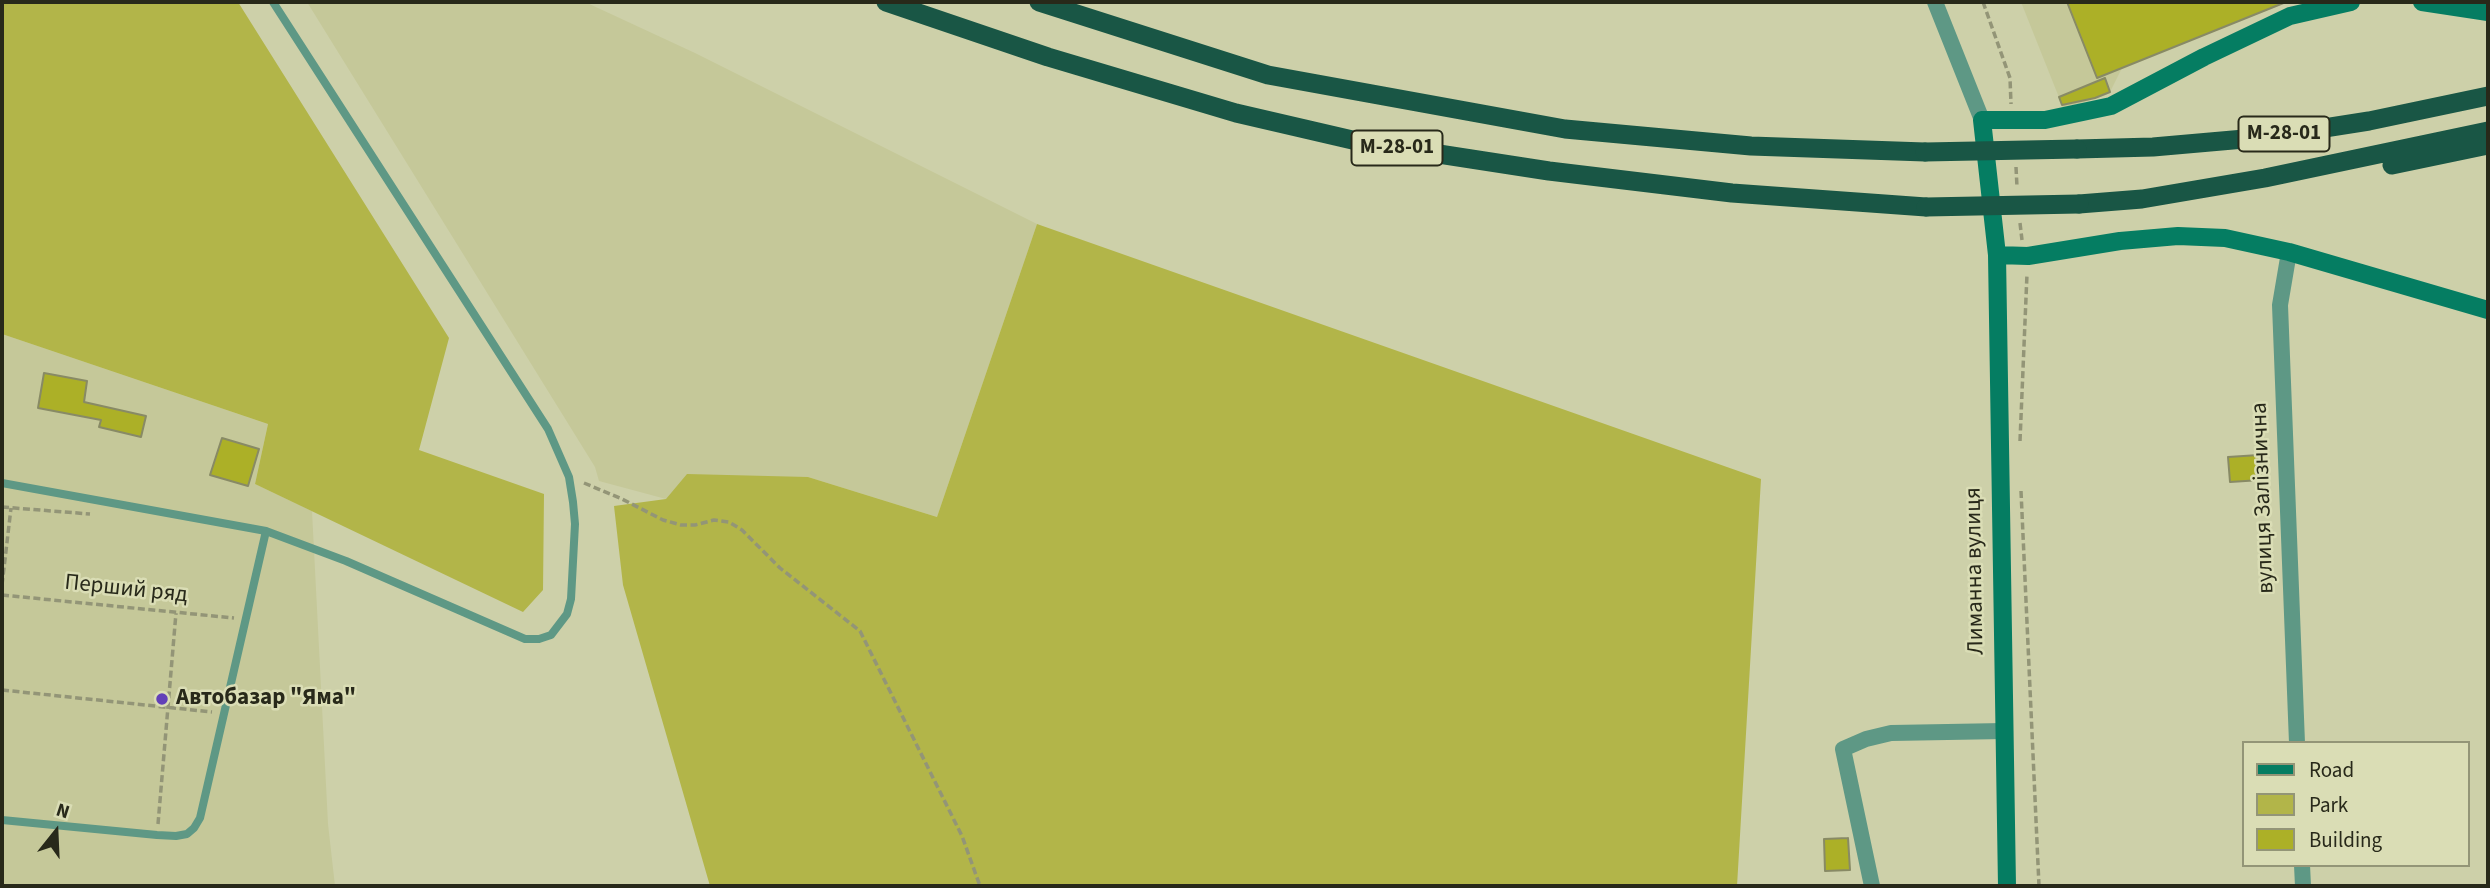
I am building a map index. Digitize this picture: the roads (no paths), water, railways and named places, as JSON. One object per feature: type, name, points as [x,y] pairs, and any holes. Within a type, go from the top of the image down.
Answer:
[{"type":"highway","name":"М-28-01","points":[[886,2],[1048,57],[1223,109],[1362,142],[1549,171],[1732,193],[1926,207],[2078,204],[2142,199],[2265,178],[2488,131]]},
{"type":"highway","name":"М-28-01","points":[[1038,2],[1268,75],[1565,129],[1751,146],[1925,152],[2153,147],[2267,137],[2369,121],[2488,96]]},
{"type":"highway","points":[[2265,178],[2361,172],[2488,145]]},
{"type":"main road","points":[[1982,120],[2045,120],[2111,106],[2290,16],[2351,2]]},
{"type":"main road","points":[[2423,2],[2488,12]]},
{"type":"main road","name":"Лиманна вулиця","points":[[1982,120],[1997,255],[2007,886]]},
{"type":"main road","points":[[1997,255],[2028,256],[2120,240],[2178,236],[2225,238],[2289,252],[2488,310]]},
{"type":"street","name":"Лиманна вулиця","points":[[1935,2],[1982,120]]},
{"type":"street","name":"вулиця Залізнична","points":[[2289,252],[2280,305],[2297,741]]},
{"type":"street","points":[[1872,886],[1843,749],[1866,739],[1891,733],[2004,731]]},
{"type":"street","points":[[2302,867],[2303,886]]},
{"type":"lane","points":[[2,483],[266,531],[346,561],[525,639],[539,639],[551,635],[567,614],[571,599],[575,524],[569,477],[548,429],[273,2]]},
{"type":"lane","points":[[2,820],[157,835],[187,834],[194,828],[200,818],[266,531]]},
{"type":"place","name":"Автобазар \"Яма\"","points":[[162,699]]}]
